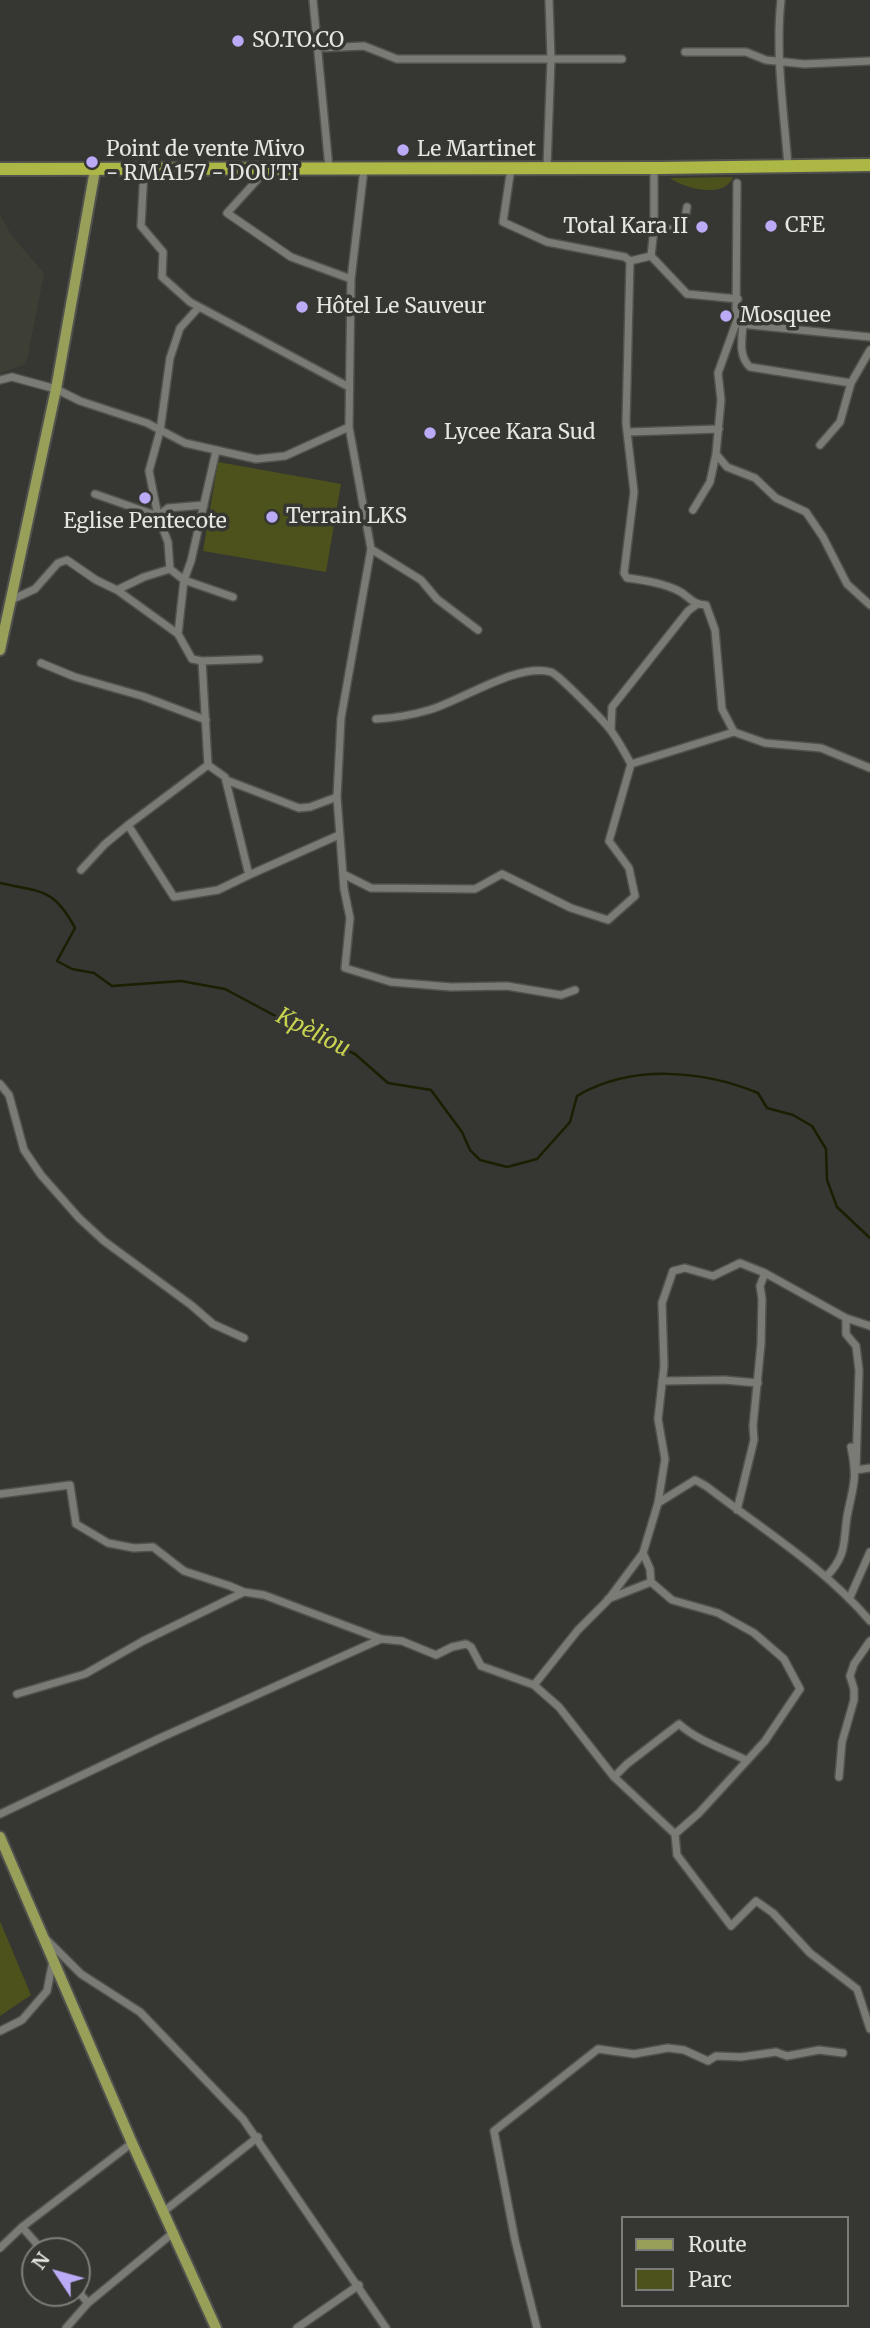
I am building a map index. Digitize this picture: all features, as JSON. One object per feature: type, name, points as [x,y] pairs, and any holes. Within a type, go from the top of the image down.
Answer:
[{"type":"highway","points":[[0,169],[870,165]]},
{"type":"main road","points":[[0,650],[56,388],[94,170]]},
{"type":"main road","points":[[0,1837],[132,2143],[216,2328]]},
{"type":"street","points":[[313,0],[329,169]]},
{"type":"street","points":[[547,167],[551,59],[549,0]]},
{"type":"street","points":[[781,0],[779,16],[788,166]]},
{"type":"street","points":[[318,48],[364,46],[397,59],[622,59]]},
{"type":"street","points":[[685,52],[746,52],[766,60],[804,64],[870,61]]},
{"type":"street","points":[[511,167],[503,222],[547,242],[625,257],[630,261]]},
{"type":"street","points":[[268,168],[227,213],[291,257],[351,279]]},
{"type":"street","points":[[654,168],[652,256],[687,294],[738,299]]},
{"type":"street","points":[[364,169],[351,279],[349,427],[371,549],[341,718],[337,797],[343,874],[350,918],[345,968],[391,982],[507,986],[561,995],[575,990]]},
{"type":"street","points":[[144,170],[141,226],[163,252],[162,277],[190,302],[349,387]]},
{"type":"street","points":[[737,183],[738,299],[741,353],[744,361],[750,367],[851,383]]},
{"type":"street","points":[[654,229],[683,230],[687,207]]},
{"type":"street","points":[[630,261],[652,256]]},
{"type":"street","points":[[630,261],[626,345],[628,432],[634,492],[625,576],[679,590],[696,605]]},
{"type":"street","points":[[199,307],[180,328],[170,358],[160,431],[149,471],[158,516],[168,542],[170,569],[184,580],[233,597]]},
{"type":"street","points":[[740,323],[870,337]]},
{"type":"street","points":[[693,510],[710,482],[719,429],[721,400],[718,373],[740,323]]},
{"type":"street","points":[[820,444],[840,422],[851,383],[870,350]]},
{"type":"street","points":[[0,380],[12,377],[56,388],[80,401],[147,423],[185,443],[256,459],[285,456],[349,427]]},
{"type":"street","points":[[628,432],[719,429]]},
{"type":"street","points":[[178,634],[184,580],[191,561],[215,451]]},
{"type":"street","points":[[716,454],[727,467],[755,478],[776,498],[806,512],[823,537],[846,584],[870,605]]},
{"type":"street","points":[[95,494],[158,516]]},
{"type":"street","points":[[158,516],[169,508],[204,505]]},
{"type":"street","points":[[371,549],[421,580],[437,599],[478,630]]},
{"type":"street","points":[[10,600],[35,589],[58,563],[63,560],[70,561],[96,580],[117,590],[178,634],[192,659],[259,659]]},
{"type":"street","points":[[117,590],[144,576],[170,569]]},
{"type":"street","points":[[611,729],[612,707],[688,611],[696,605],[706,605],[715,630],[722,709],[734,732]]},
{"type":"street","points":[[202,661],[208,765],[226,780],[299,808],[337,797]]},
{"type":"street","points":[[41,663],[75,677],[142,696],[206,720]]},
{"type":"street","points":[[343,874],[371,888],[475,889],[502,874],[571,908],[608,920],[635,897],[629,868],[609,841],[631,764],[611,729],[571,691],[564,680],[547,672],[528,671],[429,710],[399,718],[376,719]]},
{"type":"street","points":[[631,764],[734,732],[765,743],[821,748],[870,768]]},
{"type":"street","points":[[81,870],[105,844],[208,765]]},
{"type":"street","points":[[226,780],[249,875]]},
{"type":"street","points":[[128,825],[174,897],[218,890],[339,835]]},
{"type":"street","points":[[0,1084],[9,1095],[24,1150],[41,1175],[79,1217],[104,1241],[213,1324],[244,1338]]},
{"type":"street","points":[[534,1685],[578,1630],[608,1600],[643,1553],[658,1503],[665,1459],[658,1419],[664,1366],[662,1303],[673,1271],[684,1268],[713,1276],[740,1263],[765,1273],[846,1318],[870,1326]]},
{"type":"street","points":[[737,1510],[754,1440],[762,1299],[760,1286],[765,1273]]},
{"type":"street","points":[[825,1577],[836,1566],[847,1537],[847,1519],[855,1486],[859,1370],[856,1346],[846,1334],[846,1318]]},
{"type":"street","points":[[662,1381],[724,1380],[758,1383]]},
{"type":"street","points":[[850,1447],[856,1470]]},
{"type":"street","points":[[856,1470],[870,1468]]},
{"type":"street","points":[[658,1503],[695,1480],[706,1486],[850,1597],[870,1621]]},
{"type":"street","points":[[0,1494],[70,1485],[76,1524],[108,1542],[124,1546],[153,1547],[184,1571],[244,1592],[264,1595],[381,1639],[401,1641],[436,1655],[466,1644],[471,1647],[481,1666],[534,1685],[559,1707],[614,1777],[675,1834],[677,1855],[731,1926],[756,1901],[774,1913],[810,1953],[858,1989],[870,2029]]},
{"type":"street","points":[[850,1597],[870,1552]]},
{"type":"street","points":[[643,1553],[650,1569],[651,1582],[672,1600],[718,1613],[754,1633],[784,1659],[800,1689],[765,1741],[699,1813],[675,1834]]},
{"type":"street","points":[[608,1600],[651,1582]]},
{"type":"street","points":[[17,1694],[85,1674],[143,1641],[244,1592]]},
{"type":"street","points":[[0,1814],[160,1738],[381,1639]]},
{"type":"street","points":[[839,1777],[842,1742],[854,1700],[850,1676],[854,1664],[870,1642]]},
{"type":"street","points":[[614,1777],[627,1763],[680,1724],[692,1736],[709,1741],[746,1760]]},
{"type":"street","points":[[43,1935],[81,1974],[140,2012],[243,2119],[258,2137],[386,2328]]},
{"type":"street","points":[[0,2031],[22,2020],[47,1991],[53,1959]]},
{"type":"street","points":[[537,2328],[515,2240],[494,2131],[598,2049],[634,2054],[668,2048],[684,2050],[708,2061],[716,2056],[741,2057],[776,2052],[787,2056],[819,2050],[843,2053]]},
{"type":"street","points":[[163,2212],[258,2137]]},
{"type":"street","points":[[0,2248],[22,2227],[132,2143]]},
{"type":"street","points":[[22,2227],[31,2237]]},
{"type":"street","points":[[91,2301],[174,2232]]},
{"type":"street","points":[[298,2328],[359,2285]]},
{"type":"street","points":[[66,2328],[84,2307]]},
{"type":"shaded area","points":[[0,215],[12,236],[44,273],[27,361],[24,365],[0,373]]},
{"type":"green space","points":[[733,177],[729,184],[714,190],[685,186],[670,178]]},
{"type":"green space","name":"Terrain LKS","points":[[218,462],[341,484],[326,572],[203,551]]},
{"type":"green space","points":[[0,1921],[31,1995],[0,2016]]},
{"type":"waterway","name":"Kpèliou","points":[[0,883],[45,894],[60,905],[75,928],[57,961],[72,969],[94,973],[112,986],[181,981],[225,989],[296,1027],[355,1054],[388,1083],[431,1090],[462,1132],[470,1150],[480,1160],[507,1167],[537,1159],[570,1122],[577,1096],[620,1079],[643,1075],[690,1075],[714,1079],[758,1093],[767,1108],[793,1115],[812,1126],[826,1149],[827,1180],[837,1207],[870,1238]]},
{"type":"place","name":"SO.TO.CO","points":[[238,41]]},
{"type":"place","name":"Le Martinet","points":[[403,150]]},
{"type":"place","name":"Point de vente Mivo - RMA157 - DOUTI","points":[[92,162]]},
{"type":"place","name":"CFE","points":[[771,226]]},
{"type":"place","name":"Total Kara II","points":[[702,227]]},
{"type":"place","name":"Hôtel Le Sauveur","points":[[302,307]]},
{"type":"place","name":"Mosquee","points":[[726,316]]},
{"type":"place","name":"Lycee Kara Sud","points":[[430,433]]},
{"type":"place","name":"Eglise Pentecote","points":[[145,498]]},
{"type":"place","name":"Terrain LKS","points":[[272,517]]}]
